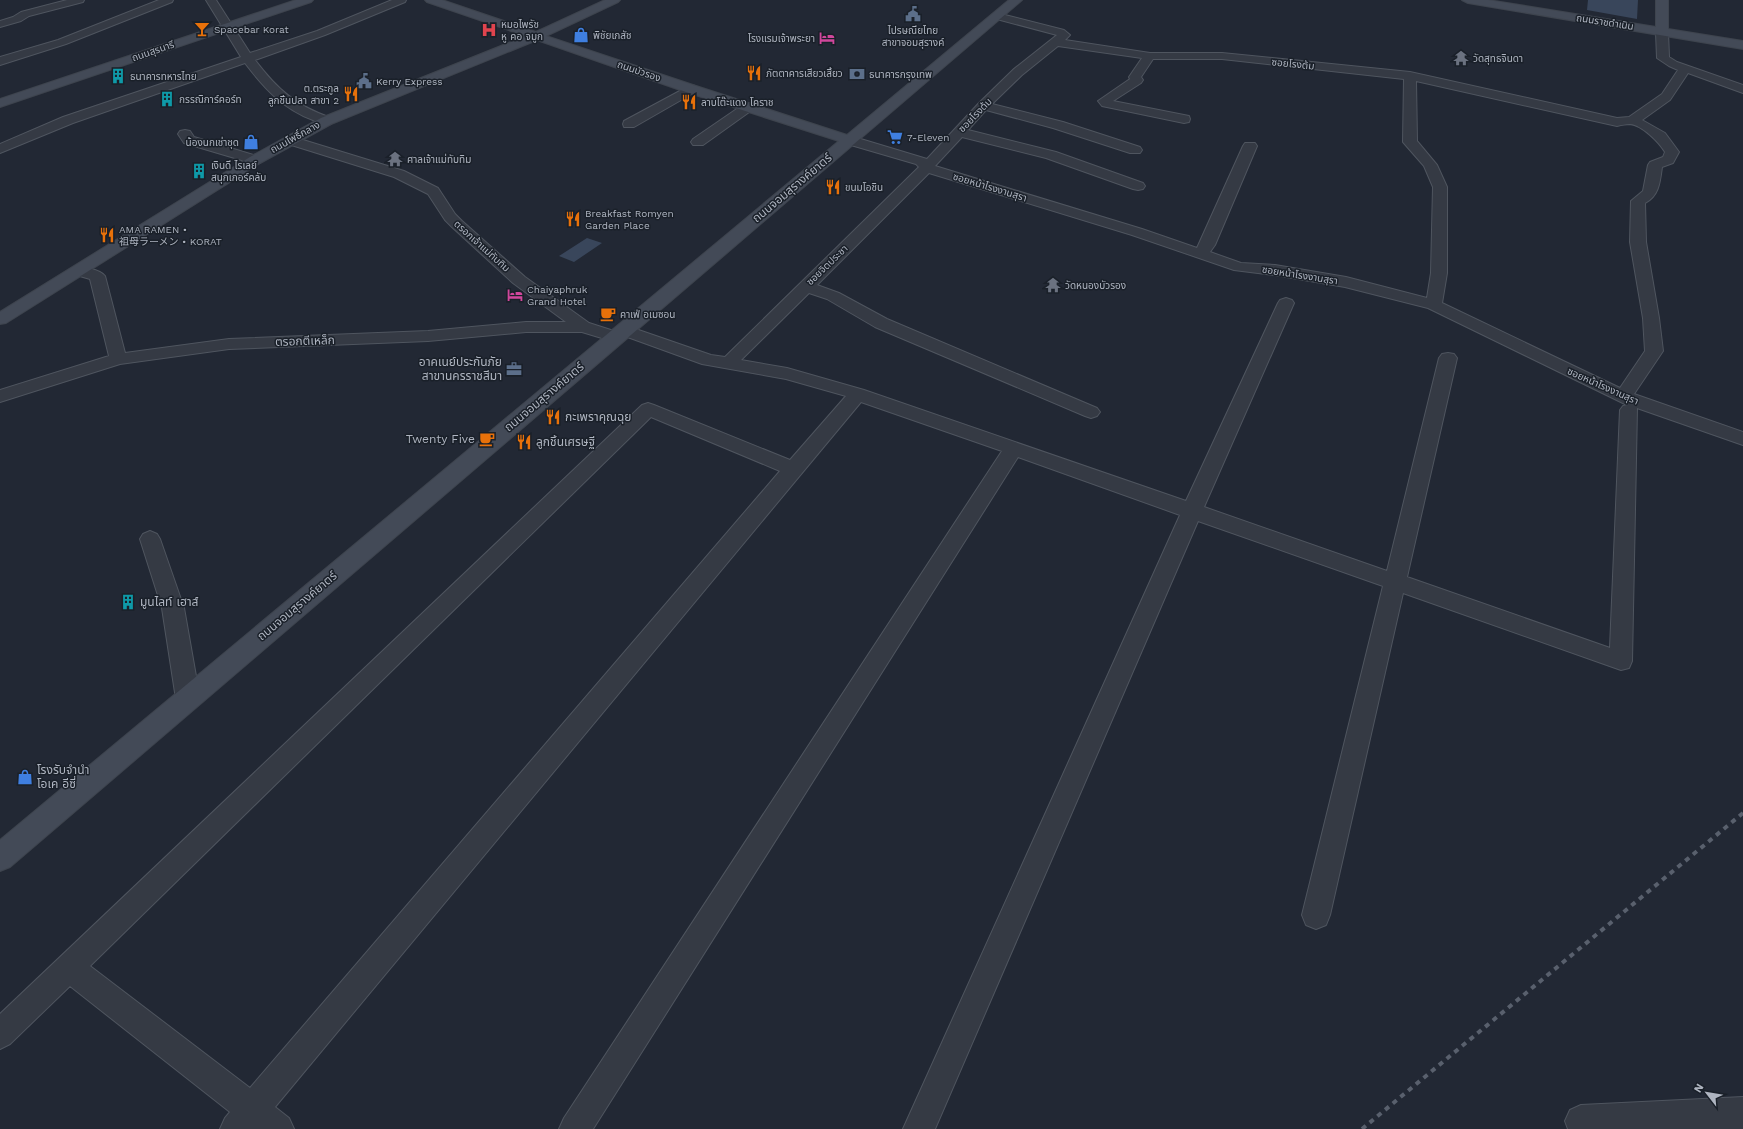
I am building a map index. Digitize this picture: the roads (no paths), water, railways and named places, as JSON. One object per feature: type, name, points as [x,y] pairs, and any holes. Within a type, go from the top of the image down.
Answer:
[{"type":"main road","name":"ถนนสุรนารี","points":[[0,103],[307,0]]},
{"type":"main road","name":"ถนนบัวรอง","points":[[430,0],[691,89],[849,140]]},
{"type":"main road","name":"ถนนโพธิ์กลาง","points":[[0,319],[255,160],[326,121],[537,37],[614,0]]},
{"type":"main road","name":"ถนนจอมสุรางค์ยาตร์","points":[[0,858],[1016,0]]},
{"type":"main road","name":"ถนนราชดำเนิน","points":[[1468,0],[1527,5],[1662,32],[1743,45]]},
{"type":"main road","points":[[1662,0],[1662,32]]},
{"type":"street","points":[[0,24],[17,19],[25,14],[79,0]]},
{"type":"street","points":[[0,61],[62,42],[168,0]]},
{"type":"street","points":[[211,0],[248,58],[266,81],[289,104],[300,111],[326,121]]},
{"type":"street","points":[[0,149],[68,120],[321,33],[401,0]]},
{"type":"street","points":[[997,16],[1060,32],[1064,35],[1056,42]]},
{"type":"street","points":[[1662,32],[1664,58],[1685,68],[1743,89]]},
{"type":"street","name":"ซอยโรงต้ม","points":[[926,168],[983,106],[1018,72],[1056,42],[1150,56],[1222,56],[1410,76],[1617,122],[1633,120]]},
{"type":"street","points":[[1150,56],[1135,77],[1137,80],[1104,101],[1106,103],[1184,119]]},
{"type":"street","points":[[1626,403],[1654,352],[1651,318],[1638,242],[1638,201],[1646,197],[1652,188],[1654,166],[1668,160],[1672,152],[1665,139],[1651,129],[1633,120],[1666,97],[1685,68]]},
{"type":"street","points":[[1410,76],[1410,142],[1430,165],[1440,187],[1439,273],[1434,305]]},
{"type":"street","points":[[629,124],[691,89]]},
{"type":"street","points":[[983,106],[1058,125],[1135,150]]},
{"type":"street","points":[[698,142],[748,107]]},
{"type":"street","points":[[959,132],[1051,155],[1138,186]]},
{"type":"street","points":[[185,134],[189,140],[255,160]]},
{"type":"street","name":"ตรอกเจ้าแม่ทับทิม","points":[[290,140],[399,174],[433,191],[450,217],[519,280],[584,327]]},
{"type":"street","name":"ซอยหน้าโรงงานสุรา","points":[[849,140],[921,161],[926,168],[1137,232],[1239,267],[1275,270],[1346,282],[1434,305],[1626,403],[1743,439]]},
{"type":"street","points":[[1200,254],[1207,246],[1250,146]]},
{"type":"street","name":"ซอยจิตประชา","points":[[729,363],[805,286],[926,168]]},
{"type":"street","points":[[79,271],[97,276],[118,359]]},
{"type":"street","points":[[805,286],[833,296],[881,323],[1092,412]]},
{"type":"street","points":[[919,1129],[1192,511],[1286,303]]},
{"type":"street","name":"ตรอกตีเหล็ก","points":[[0,396],[118,359],[229,344],[428,336],[526,327],[584,327],[599,333],[620,333],[708,360],[787,374],[858,394],[1621,661],[1626,403]]},
{"type":"street","points":[[1316,915],[1448,358]]},
{"type":"street","points":[[244,1119],[793,468],[858,394]]},
{"type":"street","points":[[0,1034],[648,409],[793,468]]},
{"type":"street","points":[[575,1129],[1014,449]]},
{"type":"street","points":[[150,539],[173,608],[188,699]]},
{"type":"street","points":[[69,968],[244,1119],[278,1129]]},
{"type":"street","points":[[1584,1129],[1581,1121],[1743,1113]]},
{"type":"water","points":[[1588,0],[1638,0],[1637,19],[1587,10]]},
{"type":"water","points":[[587,238],[602,243],[574,262],[559,256]]},
{"type":"railway","points":[[1362,1129],[1743,813]]},
{"type":"place","name":"ไปรษณียไทย สาขาจอมสุรางค์","points":[[913,14]]},
{"type":"place","name":"Spacebar Korat","points":[[202,29]]},
{"type":"place","name":"หมอไพรัช หู คอ จมูก","points":[[489,30]]},
{"type":"place","name":"พิชัยเภสัช","points":[[581,35]]},
{"type":"place","name":"โรงแรมเจ้าพระยา","points":[[827,38]]},
{"type":"place","name":"วัดสุทธจินดา","points":[[1461,58]]},
{"type":"place","name":"ภัตตาคารเสียวเสี้ยว","points":[[754,73]]},
{"type":"place","name":"ธนาคารกรุงเทพ","points":[[857,74]]},
{"type":"place","name":"ธนาคารทหารไทย","points":[[118,76]]},
{"type":"place","name":"Kerry Express","points":[[364,81]]},
{"type":"place","name":"ต.ตระกูล ลูกชิ้นปลา สาขา 2","points":[[351,94]]},
{"type":"place","name":"กรรณิการ์คอร์ท","points":[[167,99]]},
{"type":"place","name":"ลาบโต๊ะแดง โคราช","points":[[689,102]]},
{"type":"place","name":"7-Eleven","points":[[895,137]]},
{"type":"place","name":"น้องนกเช่าชุด","points":[[251,142]]},
{"type":"place","name":"ศาลเจ้าแม่ทับทิม","points":[[395,159]]},
{"type":"place","name":"เงินดี ไรเลย์ สนุกเกอร์คลับ","points":[[199,171]]},
{"type":"place","name":"ขนมโอชิน","points":[[833,187]]},
{"type":"place","name":"Breakfast Romyen Garden Place","points":[[573,219]]},
{"type":"place","name":"AMA RAMEN • 祖母ラーメン • KORAT","points":[[107,235]]},
{"type":"place","name":"วัดหนองบัวรอง","points":[[1053,285]]},
{"type":"place","name":"Chaiyaphruk Grand Hotel","points":[[515,295]]},
{"type":"place","name":"คาเฟ่ อเมซอน","points":[[608,314]]},
{"type":"place","name":"อาคเนย์ประกันภัย สาขานครราชสีมา","points":[[514,369]]},
{"type":"place","name":"กะเพราคุณฉุย","points":[[553,417]]},
{"type":"place","name":"Twenty Five","points":[[487,439]]},
{"type":"place","name":"ลูกชิ้นเศรษฐี","points":[[524,442]]},
{"type":"place","name":"มูนไลท์ เฮาส์","points":[[128,602]]},
{"type":"place","name":"โรงรับจำนำ โอเค อีซี่","points":[[25,777]]}]
